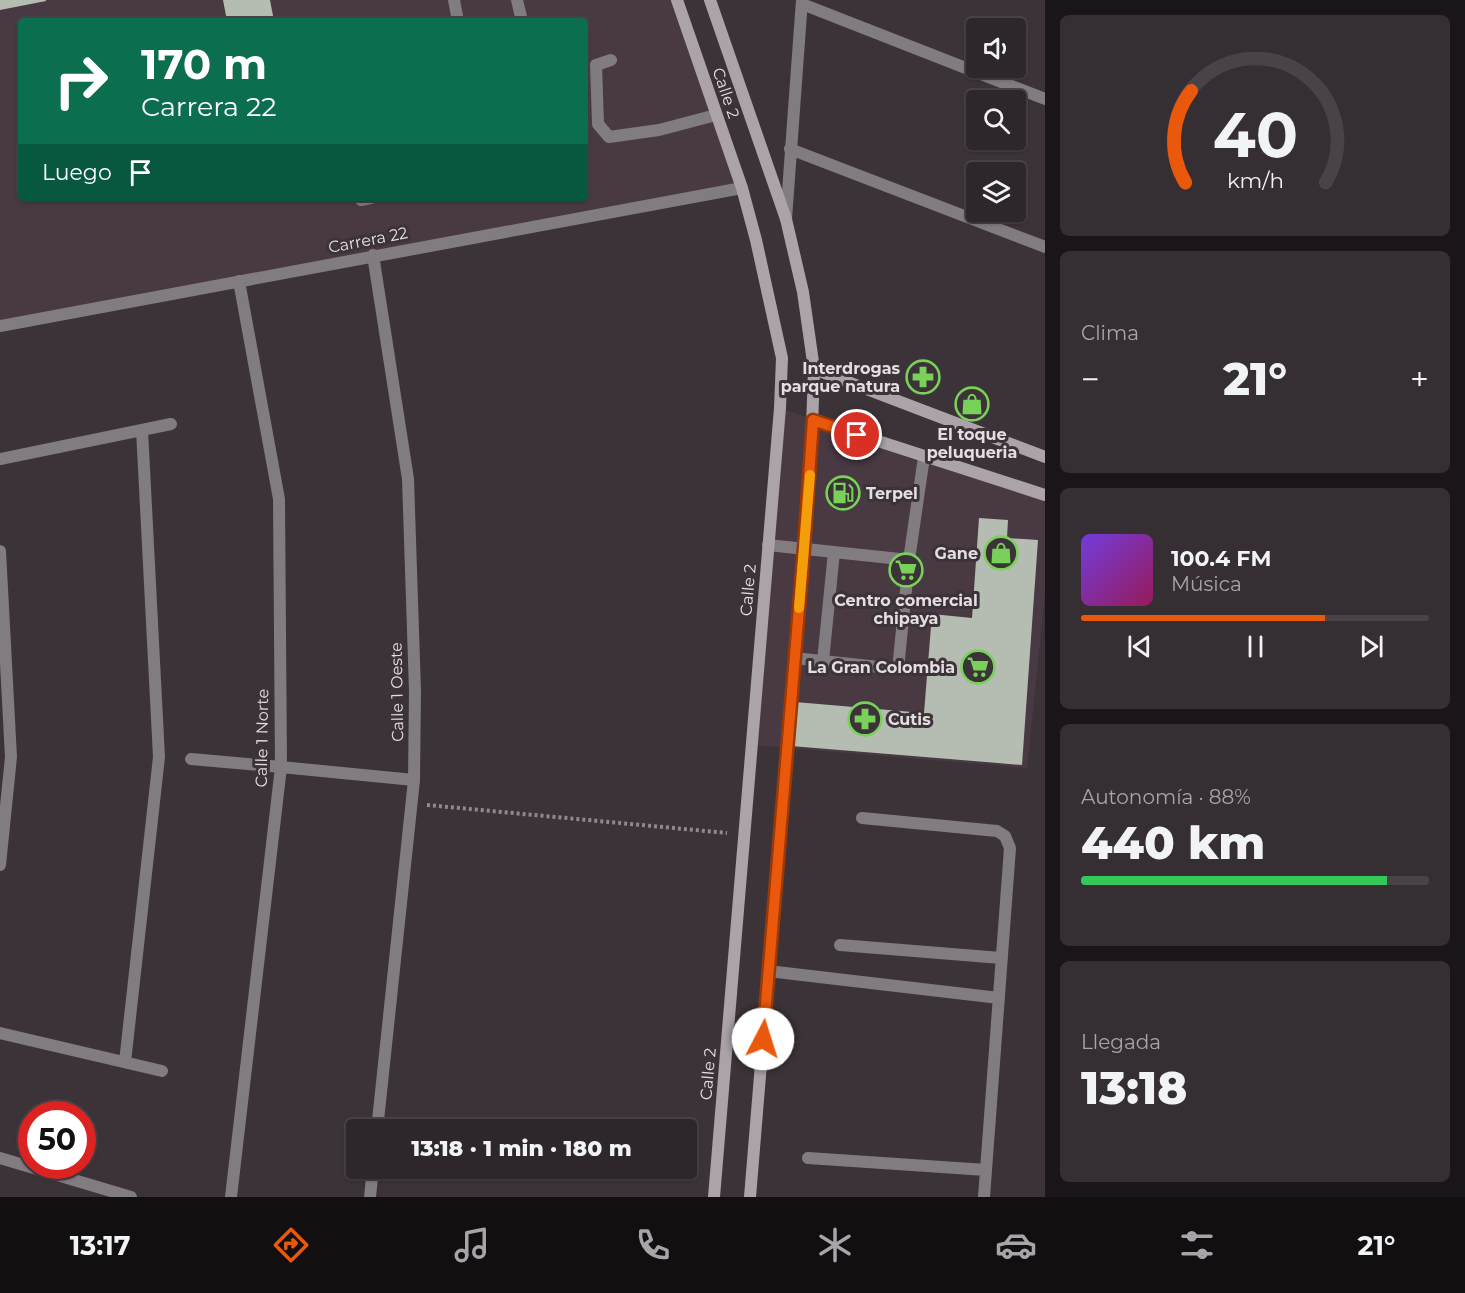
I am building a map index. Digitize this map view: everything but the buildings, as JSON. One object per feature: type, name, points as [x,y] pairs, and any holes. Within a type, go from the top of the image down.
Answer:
[{"type":"main road","name":"Calle 2","points":[[676,0],[742,188],[782,358],[746,835],[714,1197]]},
{"type":"main road","name":"Calle 2","points":[[710,0],[786,219],[803,292],[814,369],[813,420],[804,548],[750,1197]]},
{"type":"main road","points":[[814,369],[1045,457]]},
{"type":"main road","points":[[813,420],[1045,495]]},
{"type":"street","points":[[454,0],[457,18]]},
{"type":"street","points":[[517,0],[521,18]]},
{"type":"street","points":[[786,219],[802,2],[1045,99]]},
{"type":"street","points":[[611,60],[596,65],[598,124],[609,137],[659,130],[716,115]]},
{"type":"street","points":[[790,149],[1045,246]]},
{"type":"street","name":"Carrera 22","points":[[0,326],[742,188]]},
{"type":"street","name":"Calle 1 Oeste","points":[[373,255],[408,479],[415,691],[414,780],[379,1119]]},
{"type":"street","name":"Calle 1 Norte","points":[[231,1197],[281,767],[279,499],[239,281]]},
{"type":"street","points":[[0,459],[171,424]]},
{"type":"street","points":[[125,1062],[159,757],[142,430]]},
{"type":"street","points":[[794,658],[898,669],[909,560],[924,457]]},
{"type":"street","points":[[768,545],[909,560]]},
{"type":"street","points":[[0,551],[11,757],[0,865]]},
{"type":"street","points":[[823,661],[834,552]]},
{"type":"street","points":[[191,759],[414,780]]},
{"type":"street","points":[[862,818],[997,831],[1005,836],[1010,848],[984,1197]]},
{"type":"street","points":[[840,945],[1001,958]]},
{"type":"street","points":[[768,971],[999,998]]},
{"type":"street","points":[[0,1033],[162,1071]]},
{"type":"street","points":[[0,1158],[131,1197]]},
{"type":"street","points":[[808,1158],[986,1170]]},
{"type":"street","points":[[370,1197],[372,1179]]},
{"type":"path","points":[[414,780],[428,806],[746,835]]},
{"type":"shaded area","points":[[0,0],[677,0],[742,188],[0,326]]},
{"type":"shaded area","name":"Centro comercial chipaya","points":[[780,408],[1045,495],[1045,596],[1027,768],[752,745]]},
{"type":"slow traffic","points":[[799,608],[810,475]]},
{"type":"place","name":"Interdrogas parque natura","points":[[923,377]]},
{"type":"place","name":"El toque peluqueria","points":[[972,404]]},
{"type":"place","name":"Terpel","points":[[843,493]]},
{"type":"place","name":"Gane","points":[[1001,553]]},
{"type":"place","name":"Centro comercial chipaya","points":[[906,570]]},
{"type":"place","name":"La Gran Colombia","points":[[978,667]]},
{"type":"place","name":"Cutis","points":[[865,719]]},
{"type":"route","points":[[763,1039],[813,420],[857,435]]}]
